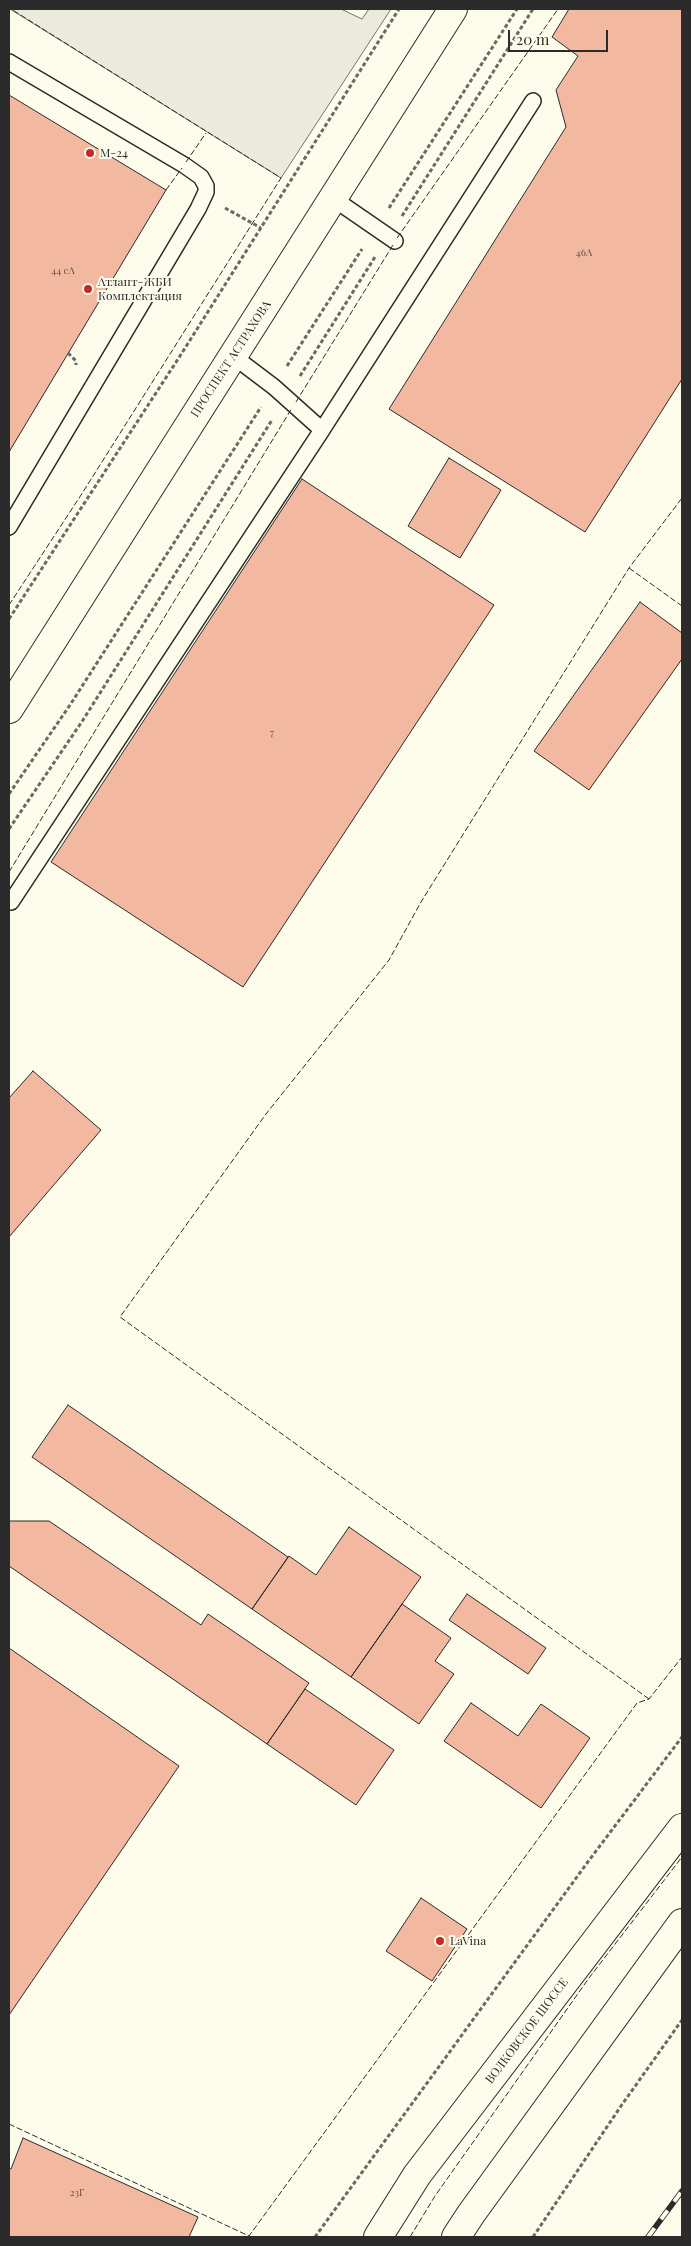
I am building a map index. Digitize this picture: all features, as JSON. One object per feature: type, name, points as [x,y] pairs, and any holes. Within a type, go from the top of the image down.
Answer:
[{"type":"main road","name":"ПРОСПЕКТ АСТРАХОВА","points":[[9,709],[453,9]]},
{"type":"main road","name":"ВОЛКОВСКОЕ ШОССЕ","points":[[378,2237],[417,2175],[682,1828]]},
{"type":"main road","points":[[456,2237],[470,2214],[682,1923]]},
{"type":"lane","points":[[9,62],[201,177],[206,186],[204,196],[9,527]]},
{"type":"lane","points":[[11,902],[322,430],[533,101]]},
{"type":"lane","points":[[334,199],[395,241]]},
{"type":"lane","points":[[233,356],[274,387],[322,430]]},
{"type":"path","points":[[9,619],[180,356],[399,9]]},
{"type":"path","points":[[204,196],[261,228]]},
{"type":"path","points":[[315,2237],[587,1863],[682,1737]]},
{"type":"path","points":[[533,2237],[621,2106],[682,2020]]},
{"type":"shaded area","points":[[10,9],[341,9],[362,19],[369,9],[391,9],[281,178]]},
{"type":"building","points":[[569,9],[682,9],[682,379],[585,532],[389,409],[566,127],[556,90],[578,56],[552,37]]},
{"type":"building","points":[[9,95],[166,190],[9,452]]},
{"type":"building","points":[[449,458],[501,490],[460,558],[408,526]]},
{"type":"building","points":[[302,479],[494,605],[243,987],[51,862]]},
{"type":"building","points":[[640,602],[682,633],[682,659],[589,790],[534,751]]},
{"type":"building","points":[[33,1071],[101,1130],[9,1237],[9,1098]]},
{"type":"building","points":[[68,1405],[288,1557],[252,1609],[32,1457]]},
{"type":"building","points":[[9,1521],[49,1521],[201,1625],[208,1614],[309,1683],[267,1744],[9,1566]]},
{"type":"building","points":[[349,1527],[421,1577],[351,1677],[252,1609],[289,1556],[316,1575]]},
{"type":"building","points":[[467,1594],[546,1648],[528,1674],[449,1620]]},
{"type":"building","points":[[402,1604],[451,1638],[435,1661],[454,1674],[419,1724],[351,1677]]},
{"type":"building","points":[[9,1648],[179,1766],[9,2015]]},
{"type":"building","points":[[305,1689],[394,1750],[356,1805],[267,1744]]},
{"type":"building","points":[[471,1703],[518,1736],[541,1704],[590,1738],[541,1808],[444,1741]]},
{"type":"building","points":[[421,1898],[467,1929],[432,1981],[386,1951]]},
{"type":"building","points":[[23,2138],[198,2217],[189,2237],[9,2237],[9,2168],[11,2169]]},
{"type":"railway","points":[[648,2237],[682,2191]]},
{"type":"fence","points":[[9,605],[83,492],[281,178],[11,9]]},
{"type":"fence","points":[[397,238],[558,9]]},
{"type":"fence","points":[[186,162],[206,133]]},
{"type":"fence","points":[[166,190],[182,168]]},
{"type":"fence","points":[[296,402],[393,245]]},
{"type":"fence","points":[[9,872],[292,408]]},
{"type":"fence","points":[[649,1699],[120,1317],[266,1114],[389,960],[421,902],[629,568],[682,498]]},
{"type":"fence","points":[[629,568],[682,606]]},
{"type":"fence","points":[[9,2124],[249,2236],[637,1703],[649,1699],[682,1657]]},
{"type":"fence","points":[[410,2237],[435,2196],[589,1978],[682,1857]]},
{"type":"place","name":"М-24","points":[[90,153]]},
{"type":"place","name":"Атлант-ЖБИ Комплектация","points":[[88,289]]},
{"type":"place","name":"LaVina","points":[[440,1941]]}]
